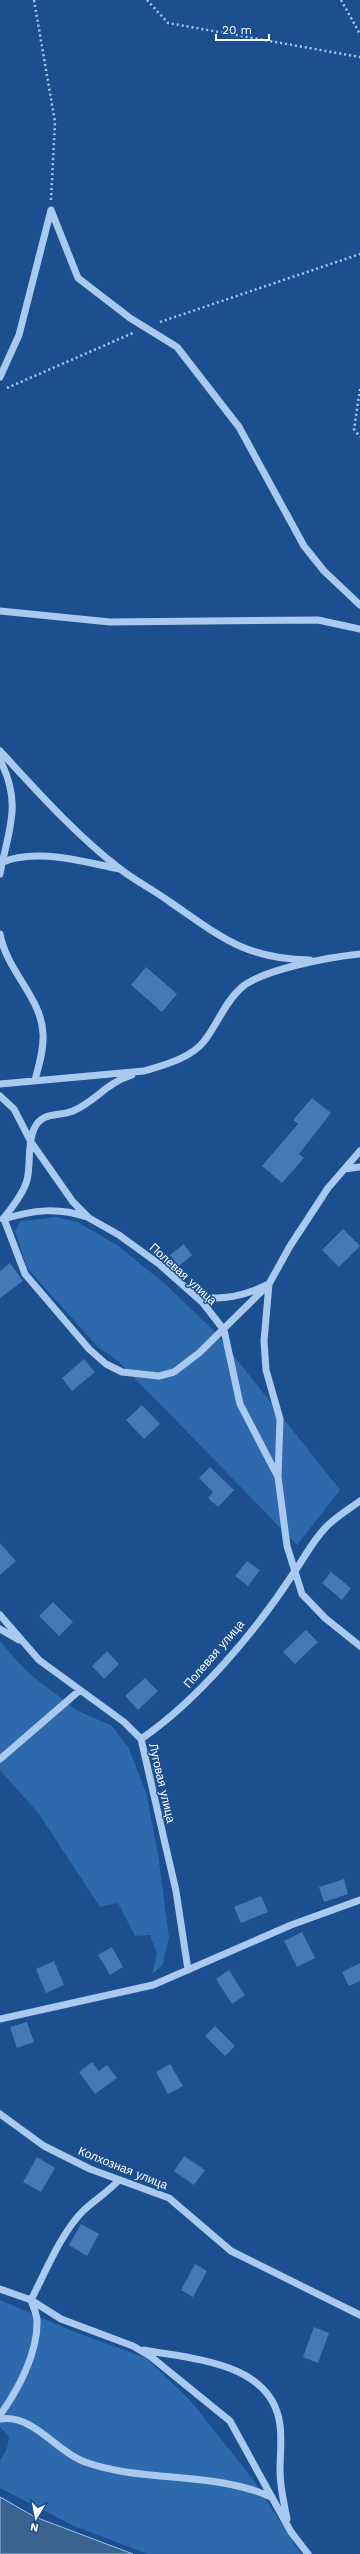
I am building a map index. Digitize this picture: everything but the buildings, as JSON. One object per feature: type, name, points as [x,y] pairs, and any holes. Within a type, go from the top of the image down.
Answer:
[{"type":"street","points":[[51,210],[78,278],[145,327],[177,347],[239,427],[304,546],[324,571],[360,605]]},
{"type":"street","points":[[0,377],[19,334],[51,210]]},
{"type":"street","points":[[0,611],[110,622],[318,620],[360,629]]},
{"type":"street","points":[[0,751],[86,841],[120,869],[203,926],[242,949],[294,960],[320,961]]},
{"type":"street","points":[[0,760],[5,770],[13,804],[10,833],[1,863],[0,874]]},
{"type":"street","points":[[1,863],[19,856],[46,858],[120,869]]},
{"type":"street","points":[[0,934],[3,950],[13,971],[28,991],[38,1012],[43,1034],[35,1080]]},
{"type":"street","points":[[360,954],[320,961],[264,976],[242,987],[230,1000],[204,1041],[189,1054],[116,1081],[88,1104],[71,1112],[45,1117],[33,1130],[27,1182],[2,1221],[25,1274],[66,1325],[89,1349],[112,1367],[122,1372],[142,1376],[159,1376],[174,1372],[199,1353],[224,1330],[238,1312],[268,1284],[290,1246],[328,1188],[360,1151]]},
{"type":"street","points":[[0,1084],[144,1071]]},
{"type":"street","name":"Полевая улица","points":[[0,1096],[14,1109],[31,1142],[73,1202],[89,1218]]},
{"type":"street","points":[[345,1169],[360,1167]]},
{"type":"street","name":"Полевая улица","points":[[2,1221],[26,1212],[42,1210],[66,1211],[89,1218],[119,1234],[142,1251],[195,1296],[224,1330],[240,1404],[278,1477],[287,1546],[294,1574],[302,1594],[325,1618],[360,1646]]},
{"type":"street","points":[[195,1296],[211,1298],[235,1297],[249,1294],[268,1284]]},
{"type":"street","points":[[268,1284],[264,1342],[266,1370],[280,1419],[278,1477]]},
{"type":"street","name":"Полевая улица","points":[[141,1739],[167,1721],[207,1683],[294,1574],[306,1550],[328,1525],[360,1501]]},
{"type":"street","name":"Луговая улица","points":[[0,1615],[39,1660],[124,1722],[141,1739],[176,1891],[188,1970]]},
{"type":"street","points":[[0,1630],[23,1641]]},
{"type":"street","points":[[0,1759],[80,1690]]},
{"type":"street","points":[[0,2019],[153,1985],[291,1925],[360,1900]]},
{"type":"street","name":"Колхозная улица","points":[[0,2114],[44,2146],[90,2169],[169,2198],[231,2251],[360,2315]]},
{"type":"street","points":[[0,2415],[8,2402],[32,2352],[38,2320],[31,2300],[66,2234],[84,2210],[108,2192],[119,2180]]},
{"type":"street","points":[[0,2289],[31,2300],[61,2319],[138,2349],[199,2359],[229,2367],[264,2389],[276,2404],[280,2424],[281,2485],[288,2527]]},
{"type":"street","points":[[138,2349],[169,2370],[230,2421],[288,2527],[308,2554]]},
{"type":"street","points":[[0,2419],[11,2418],[23,2422],[85,2462],[118,2470],[240,2487],[272,2497]]},
{"type":"path","points":[[34,0],[55,122],[51,210]]},
{"type":"path","points":[[147,0],[168,24],[360,57]]},
{"type":"path","points":[[340,0],[360,34]]},
{"type":"path","points":[[0,391],[145,327],[360,254]]},
{"type":"path","points":[[360,389],[354,429],[360,437]]},
{"type":"shaded area","points":[[57,1217],[77,1222],[117,1245],[164,1283],[215,1332],[340,1490],[297,1545],[118,1361],[98,1347],[27,1268],[15,1231],[21,1221]]},
{"type":"shaded area","points":[[0,1641],[25,1670],[76,1710],[112,1726],[128,1747],[146,1792],[158,1854],[169,1938],[162,1966],[152,1974],[157,1954],[150,1935],[135,1936],[118,1903],[100,1907],[39,1814],[0,1770]]},
{"type":"shaded area","points":[[0,2300],[72,2331],[146,2358],[189,2399],[252,2478],[301,2554],[148,2554],[74,2526],[0,2488],[0,2460],[7,2449],[9,2436],[0,2427]]},
{"type":"shaded area","points":[[0,2497],[35,2517],[133,2554],[0,2554]]}]
